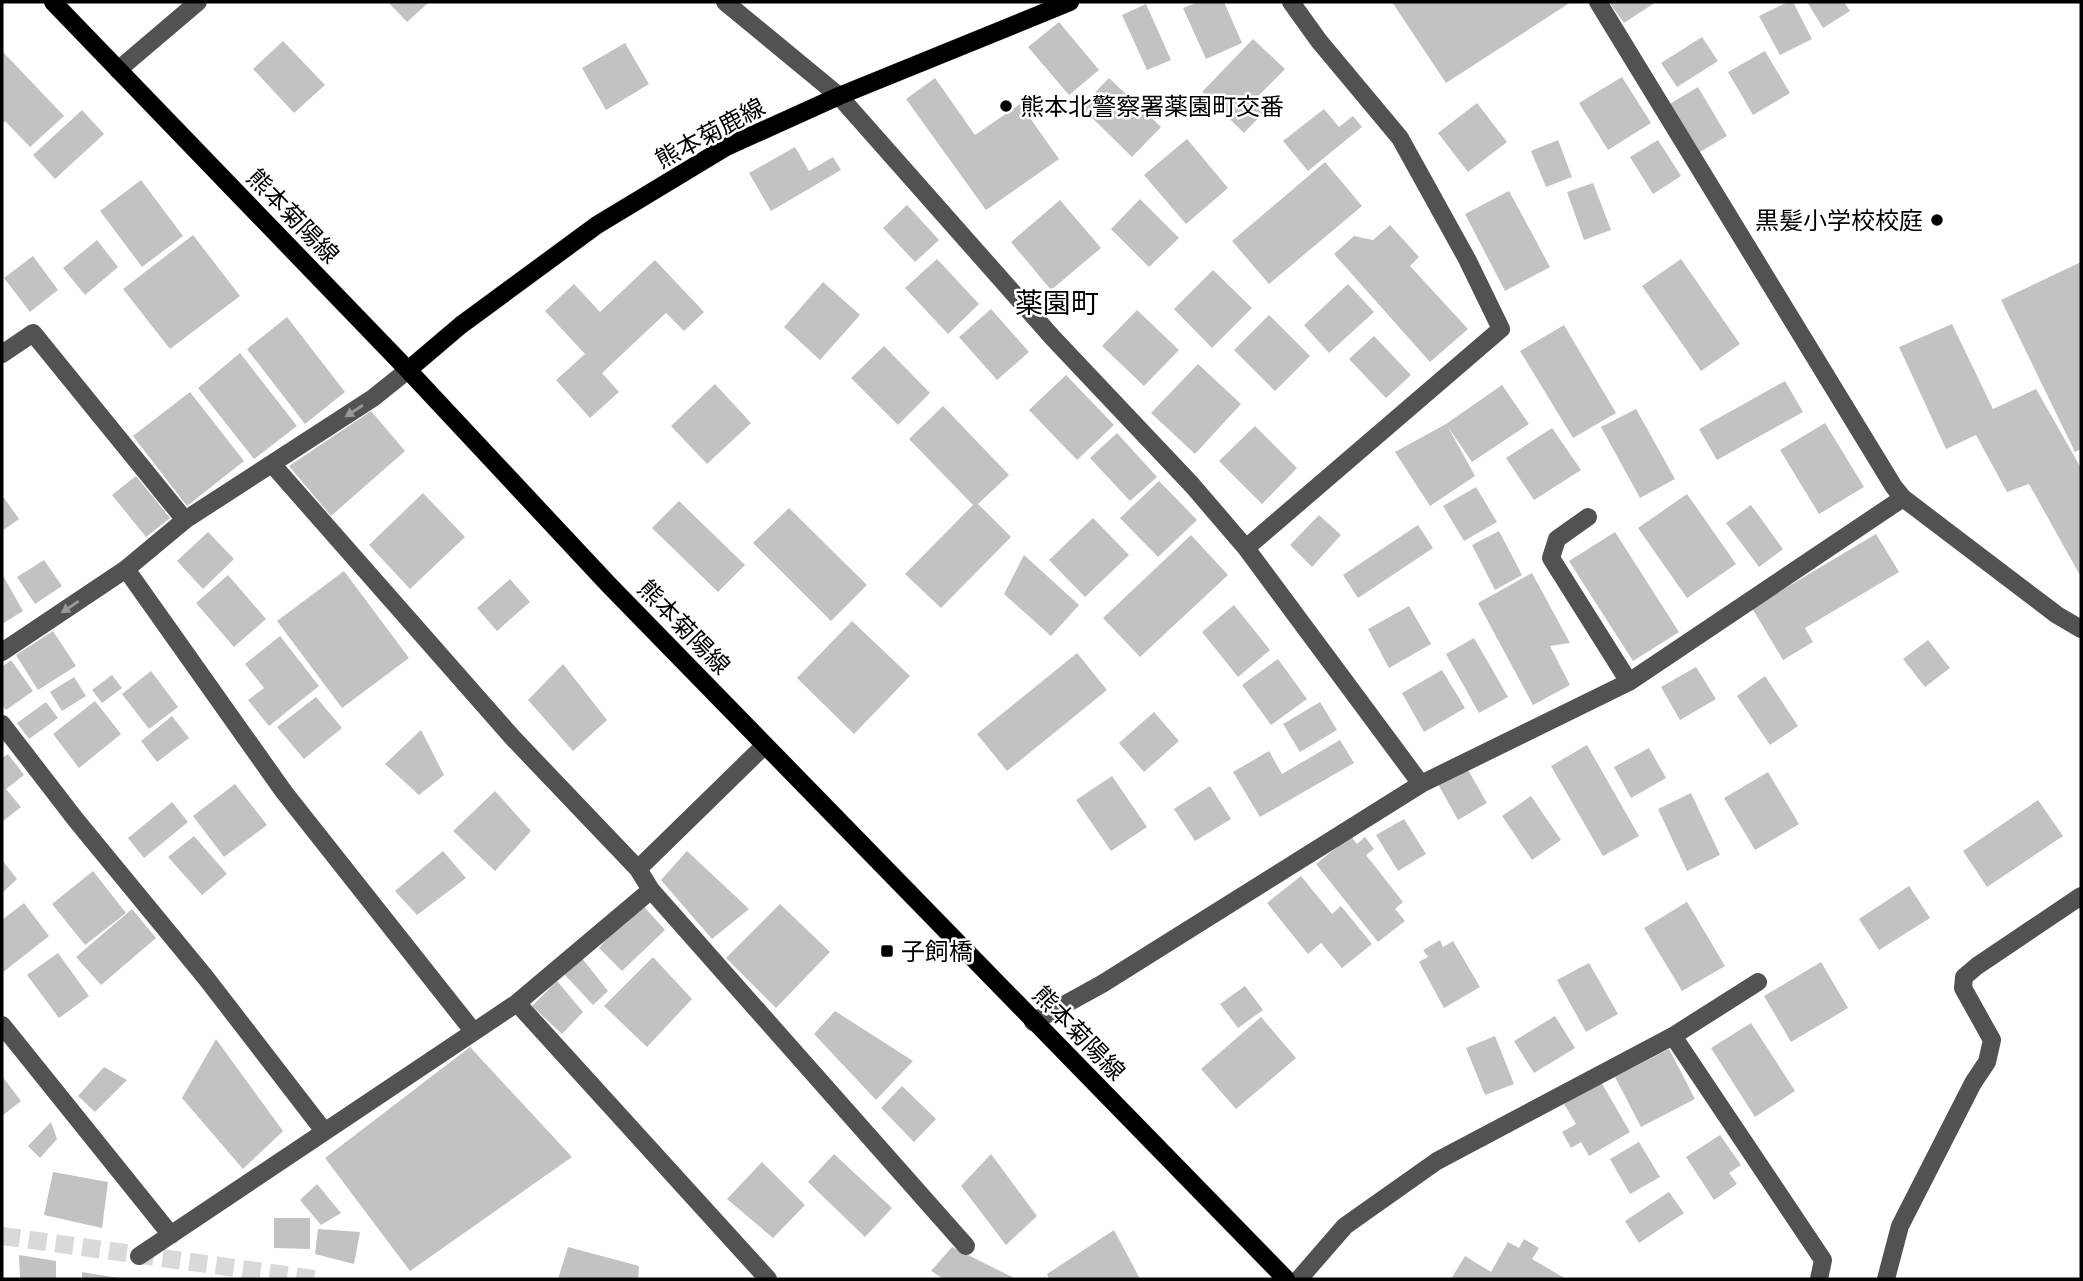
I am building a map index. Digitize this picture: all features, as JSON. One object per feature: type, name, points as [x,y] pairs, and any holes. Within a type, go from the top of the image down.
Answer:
[{"type":"main road","name":"熊本菊陽線","points":[[53,2],[408,370],[609,585],[1286,1279]]},
{"type":"main road","name":"熊本菊鹿線","points":[[408,370],[461,325],[597,225],[726,147],[839,96],[1070,2]]},
{"type":"street","points":[[118,70],[198,2]]},
{"type":"street","points":[[725,2],[839,96],[1053,338],[1192,485],[1247,548],[1421,784]]},
{"type":"street","points":[[1247,548],[1501,329],[1467,259],[1400,138],[1319,41],[1291,2]]},
{"type":"street","points":[[1598,2],[1894,487],[1903,498],[2027,593],[2081,629]]},
{"type":"street","points":[[5,345],[33,333],[185,520]]},
{"type":"street","points":[[2,652],[126,569],[185,520],[373,398],[408,370]]},
{"type":"street","points":[[272,464],[513,738],[638,869],[651,890],[967,1246]]},
{"type":"street","points":[[1033,1022],[1102,984],[1421,784],[1629,682],[1903,498]]},
{"type":"street","points":[[1588,517],[1557,540],[1551,558],[1629,682]]},
{"type":"street","points":[[126,569],[284,792],[473,1031]]},
{"type":"street","points":[[2,724],[76,820],[206,978],[324,1132]]},
{"type":"street","points":[[638,869],[765,745]]},
{"type":"street","points":[[139,1256],[517,1003],[651,890]]},
{"type":"street","points":[[1886,1279],[1900,1226],[1973,1083],[1987,1062],[1992,1040],[1963,988],[1964,977],[2081,895]]},
{"type":"street","points":[[1299,1279],[1345,1226],[1437,1161],[1672,1036],[1758,982]]},
{"type":"street","points":[[517,1003],[768,1279]]},
{"type":"street","points":[[2,1025],[170,1235]]},
{"type":"street","points":[[1672,1036],[1823,1260],[1819,1279]]},
{"type":"building","points":[[388,2],[429,2],[407,22]]},
{"type":"building","points":[[1198,2],[1224,2],[1242,43],[1206,59],[1183,8]]},
{"type":"building","points":[[1392,2],[1571,2],[1446,83]]},
{"type":"building","points":[[1609,2],[1656,2],[1624,23]]},
{"type":"building","points":[[1793,2],[1812,39],[1780,55],[1759,16]]},
{"type":"building","points":[[1807,2],[1844,2],[1850,11],[1823,28]]},
{"type":"building","points":[[1146,4],[1171,60],[1147,70],[1122,15]]},
{"type":"building","points":[[1059,22],[1099,70],[1069,95],[1028,47]]},
{"type":"building","points":[[1702,37],[1718,61],[1677,87],[1661,63]]},
{"type":"building","points":[[1253,39],[1285,69],[1257,97],[1268,108],[1244,133],[1202,92]]},
{"type":"building","points":[[283,41],[325,85],[294,113],[253,69]]},
{"type":"building","points":[[625,43],[649,84],[606,110],[582,68]]},
{"type":"building","points":[[2,51],[64,116],[30,147],[5,121],[2,125]]},
{"type":"building","points":[[1765,51],[1790,93],[1753,115],[1728,72]]},
{"type":"building","points":[[1622,77],[1651,123],[1608,150],[1579,103]]},
{"type":"building","points":[[935,78],[975,135],[1020,104],[1059,159],[986,210],[906,99]]},
{"type":"building","points":[[1109,78],[1161,127],[1132,157],[1081,107]]},
{"type":"building","points":[[1698,87],[1727,136],[1698,153],[1668,105]]},
{"type":"building","points":[[1477,103],[1507,142],[1468,172],[1438,133]]},
{"type":"building","points":[[1324,109],[1339,127],[1353,116],[1362,127],[1308,171],[1283,141]]},
{"type":"building","points":[[82,110],[104,134],[55,179],[33,155]]},
{"type":"building","points":[[1187,139],[1228,188],[1186,224],[1144,175]]},
{"type":"building","points":[[1558,140],[1572,177],[1546,187],[1531,151]]},
{"type":"building","points":[[1658,140],[1681,176],[1653,194],[1630,157]]},
{"type":"building","points":[[795,147],[809,171],[833,157],[841,170],[771,211],[749,173]]},
{"type":"building","points":[[1325,162],[1362,206],[1269,284],[1232,241]]},
{"type":"building","points":[[141,180],[183,236],[142,267],[100,211]]},
{"type":"building","points":[[1593,183],[1611,230],[1584,240],[1567,192]]},
{"type":"building","points":[[1509,191],[1550,267],[1505,291],[1465,214]]},
{"type":"building","points":[[1140,199],[1179,238],[1149,267],[1111,229]]},
{"type":"building","points":[[1060,200],[1101,248],[1051,290],[1011,242]]},
{"type":"building","points":[[907,205],[939,240],[915,262],[883,228]]},
{"type":"building","points":[[1390,225],[1419,257],[1410,266],[1468,329],[1430,362],[1334,254],[1354,236],[1373,240]]},
{"type":"building","points":[[193,235],[240,296],[170,349],[123,289]]},
{"type":"building","points":[[97,240],[118,267],[85,295],[63,268]]},
{"type":"building","points":[[33,256],[58,290],[30,312],[4,278]]},
{"type":"building","points":[[937,259],[979,304],[948,334],[905,288]]},
{"type":"building","points":[[1681,259],[1740,344],[1701,371],[1642,286]]},
{"type":"building","points":[[655,260],[704,312],[684,331],[666,313],[602,373],[619,392],[590,418],[556,380],[585,354],[545,311],[574,284],[600,312]]},
{"type":"building","points":[[2081,262],[2081,449],[2075,452],[2001,300]]},
{"type":"building","points":[[1213,270],[1252,308],[1212,348],[1174,309]]},
{"type":"building","points":[[823,282],[860,315],[820,360],[784,327]]},
{"type":"building","points":[[1348,284],[1374,312],[1329,353],[1304,325]]},
{"type":"building","points":[[991,309],[1029,352],[997,380],[959,337]]},
{"type":"building","points":[[1137,310],[1179,350],[1144,386],[1102,346]]},
{"type":"building","points":[[1269,315],[1310,356],[1275,391],[1234,350]]},
{"type":"building","points":[[287,317],[345,392],[305,424],[247,349]]},
{"type":"building","points":[[1952,324],[1993,409],[2036,389],[2081,468],[2081,577],[2029,484],[2007,492],[1976,435],[1946,449],[1899,347]]},
{"type":"building","points":[[1564,325],[1616,413],[1573,438],[1520,351]]},
{"type":"building","points":[[1374,336],[1411,375],[1386,398],[1349,359]]},
{"type":"building","points":[[884,346],[930,393],[898,425],[851,378]]},
{"type":"building","points":[[240,353],[297,426],[254,459],[198,388]]},
{"type":"building","points":[[1198,364],[1241,404],[1195,454],[1151,413]]},
{"type":"building","points":[[1066,375],[1114,425],[1077,460],[1029,410]]},
{"type":"building","points":[[1785,381],[1803,412],[1717,460],[1699,429]]},
{"type":"building","points":[[715,384],[751,423],[707,464],[671,426]]},
{"type":"building","points":[[1502,385],[1529,424],[1472,462],[1448,427],[1475,476],[1430,506],[1395,452],[1446,424]]},
{"type":"building","points":[[190,392],[244,461],[187,506],[133,436]]},
{"type":"building","points":[[943,406],[1009,475],[978,504],[1011,537],[941,608],[905,574],[973,505],[909,439]]},
{"type":"building","points":[[1636,409],[1675,479],[1640,498],[1601,427]]},
{"type":"building","points":[[371,411],[405,451],[331,516],[289,466]]},
{"type":"building","points":[[1825,423],[1864,487],[1819,514],[1780,450]]},
{"type":"building","points":[[1255,426],[1297,468],[1262,504],[1219,461]]},
{"type":"building","points":[[1552,428],[1581,470],[1534,500],[1506,458]]},
{"type":"building","points":[[1117,433],[1157,477],[1130,501],[1090,458]]},
{"type":"building","points":[[136,476],[170,518],[146,537],[112,495]]},
{"type":"building","points":[[1159,481],[1197,520],[1158,557],[1120,518]]},
{"type":"building","points":[[1476,487],[1497,522],[1464,541],[1443,506]]},
{"type":"building","points":[[423,493],[465,537],[410,589],[369,545]]},
{"type":"building","points":[[1687,494],[1736,564],[1687,598],[1638,528]]},
{"type":"building","points":[[2,495],[19,519],[2,531]]},
{"type":"building","points":[[679,501],[745,565],[718,592],[652,528]]},
{"type":"building","points":[[1751,505],[1783,549],[1759,567],[1726,523]]},
{"type":"building","points":[[789,508],[867,585],[831,621],[753,543]]},
{"type":"building","points":[[1319,515],[1341,535],[1312,567],[1290,545]]},
{"type":"building","points":[[1093,518],[1129,555],[1085,597],[1049,560]]},
{"type":"building","points":[[1418,525],[1433,548],[1358,598],[1343,575]]},
{"type":"building","points":[[1499,531],[1522,575],[1495,590],[1472,545]]},
{"type":"building","points":[[208,532],[234,559],[203,589],[177,561]]},
{"type":"building","points":[[1615,532],[1679,632],[1633,661],[1569,561]]},
{"type":"building","points":[[1876,534],[1899,572],[1805,628],[1813,642],[1783,660],[1752,608]]},
{"type":"building","points":[[1191,535],[1228,575],[1140,657],[1103,618]]},
{"type":"building","points":[[1024,555],[1079,605],[1051,636],[1004,594]]},
{"type":"building","points":[[44,560],[62,586],[35,604],[17,577]]},
{"type":"building","points":[[344,571],[409,658],[342,708],[277,621]]},
{"type":"building","points":[[1532,573],[1570,643],[1550,646],[1570,685],[1533,705],[1478,603]]},
{"type":"building","points":[[2,574],[23,611],[2,624]]},
{"type":"building","points":[[228,575],[266,619],[234,647],[196,603]]},
{"type":"building","points":[[510,579],[530,602],[497,631],[477,608]]},
{"type":"building","points":[[1234,605],[1270,650],[1238,677],[1202,632]]},
{"type":"building","points":[[1409,606],[1431,644],[1389,668],[1368,629]]},
{"type":"building","points":[[852,621],[910,676],[854,734],[797,678]]},
{"type":"building","points":[[53,631],[76,666],[38,690],[16,655]]},
{"type":"building","points":[[280,636],[319,686],[269,726],[248,700],[264,688],[245,664]]},
{"type":"building","points":[[1474,638],[1508,697],[1479,713],[1446,654]]},
{"type":"building","points":[[1928,640],[1950,668],[1925,687],[1903,659]]},
{"type":"building","points":[[1077,653],[1107,690],[1007,771],[977,734]]},
{"type":"building","points":[[1278,659],[1307,699],[1271,725],[1242,685]]},
{"type":"building","points":[[11,660],[33,691],[6,710],[2,704],[2,667]]},
{"type":"building","points":[[563,664],[607,720],[573,751],[528,700]]},
{"type":"building","points":[[1696,667],[1716,699],[1680,720],[1661,687]]},
{"type":"building","points":[[1442,670],[1465,708],[1424,732],[1402,693]]},
{"type":"building","points":[[151,671],[178,707],[149,729],[122,694]]},
{"type":"building","points":[[112,675],[122,688],[102,703],[92,690]]},
{"type":"building","points":[[1765,676],[1798,726],[1770,745],[1737,696]]},
{"type":"building","points":[[74,677],[86,696],[62,711],[50,692]]},
{"type":"building","points":[[316,697],[342,728],[304,759],[277,727]]},
{"type":"building","points":[[95,701],[121,734],[79,768],[53,734]]},
{"type":"building","points":[[46,702],[58,718],[29,739],[17,723]]},
{"type":"building","points":[[1320,702],[1337,730],[1300,752],[1283,724]]},
{"type":"building","points":[[1154,712],[1179,741],[1144,772],[1119,743]]},
{"type":"building","points":[[172,716],[189,738],[157,762],[141,741]]},
{"type":"building","points":[[421,730],[444,775],[419,795],[385,764]]},
{"type":"building","points":[[1340,740],[1354,763],[1260,817],[1233,772],[1269,751],[1282,774]]},
{"type":"building","points":[[1587,745],[1639,836],[1603,856],[1551,766]]},
{"type":"building","points":[[1649,748],[1666,778],[1631,798],[1614,767]]},
{"type":"building","points":[[8,754],[24,775],[6,789],[21,807],[2,822],[2,758]]},
{"type":"building","points":[[1467,768],[1487,803],[1458,820],[1438,784]]},
{"type":"building","points":[[1768,772],[1799,824],[1755,850],[1724,798]]},
{"type":"building","points":[[1112,776],[1147,827],[1111,851],[1076,800]]},
{"type":"building","points":[[235,784],[267,825],[224,857],[193,816]]},
{"type":"building","points":[[1210,786],[1231,819],[1195,841],[1174,809]]},
{"type":"building","points":[[495,791],[531,831],[495,871],[453,831]]},
{"type":"building","points":[[1691,793],[1720,855],[1687,871],[1658,809]]},
{"type":"building","points":[[1531,796],[1561,840],[1532,860],[1502,816]]},
{"type":"building","points":[[2038,800],[2063,836],[1987,887],[1963,851]]},
{"type":"building","points":[[172,802],[188,822],[144,858],[128,838]]},
{"type":"building","points":[[1404,819],[1426,854],[1398,871],[1376,835]]},
{"type":"building","points":[[194,836],[227,874],[202,895],[168,857]]},
{"type":"building","points":[[1351,836],[1357,844],[1365,837],[1374,849],[1366,855],[1403,902],[1395,909],[1405,921],[1378,942],[1316,864]]},
{"type":"building","points":[[443,851],[466,878],[417,915],[395,891]]},
{"type":"building","points":[[687,851],[749,909],[712,939],[661,880]]},
{"type":"building","points":[[2,860],[17,879],[2,893]]},
{"type":"building","points":[[93,871],[126,913],[85,945],[52,904]]},
{"type":"building","points":[[1301,876],[1332,914],[1341,906],[1372,944],[1342,968],[1321,943],[1308,954],[1267,903]]},
{"type":"building","points":[[1909,886],[1930,918],[1879,950],[1859,919]]},
{"type":"building","points":[[639,901],[665,930],[622,971],[599,948]]},
{"type":"building","points":[[1687,902],[1725,966],[1682,991],[1644,928]]},
{"type":"building","points":[[24,903],[49,936],[2,973],[2,920]]},
{"type":"building","points":[[780,904],[830,952],[776,1008],[726,958]]},
{"type":"building","points":[[132,909],[156,938],[101,985],[76,957]]},
{"type":"building","points":[[1440,940],[1443,947],[1453,941],[1480,987],[1444,1008],[1419,962],[1428,957],[1423,950]]},
{"type":"building","points":[[58,953],[89,996],[59,1018],[27,975]]},
{"type":"building","points":[[581,957],[608,991],[593,1005],[564,974]]},
{"type":"building","points":[[653,957],[692,999],[647,1047],[604,1006]]},
{"type":"building","points":[[1821,962],[1848,1008],[1791,1042],[1764,996]]},
{"type":"building","points":[[1589,963],[1618,1014],[1586,1032],[1557,980]]},
{"type":"building","points":[[557,981],[583,1012],[562,1034],[532,1006]]},
{"type":"building","points":[[1245,986],[1263,1010],[1238,1028],[1220,1004]]},
{"type":"building","points":[[835,1011],[913,1061],[876,1100],[814,1034]]},
{"type":"building","points":[[1555,1016],[1575,1048],[1534,1073],[1514,1041]]},
{"type":"building","points":[[1261,1017],[1296,1058],[1236,1109],[1201,1069]]},
{"type":"building","points":[[1751,1023],[1795,1091],[1755,1117],[1711,1048]]},
{"type":"building","points":[[1495,1036],[1514,1084],[1485,1095],[1466,1048]]},
{"type":"building","points":[[216,1039],[283,1131],[243,1169],[182,1098]]},
{"type":"building","points":[[470,1047],[572,1157],[410,1271],[325,1158]]},
{"type":"building","points":[[1669,1049],[1695,1099],[1641,1127],[1615,1077]]},
{"type":"building","points":[[104,1067],[127,1080],[95,1112],[78,1096]]},
{"type":"building","points":[[2,1076],[21,1101],[2,1116]]},
{"type":"building","points":[[1601,1082],[1630,1132],[1589,1156],[1581,1142],[1571,1148],[1562,1132],[1576,1124],[1564,1104]]},
{"type":"building","points":[[902,1086],[936,1119],[914,1142],[881,1108]]},
{"type":"building","points":[[51,1122],[57,1139],[40,1158],[28,1146]]},
{"type":"building","points":[[1720,1135],[1741,1165],[1729,1173],[1737,1184],[1714,1200],[1686,1157]]},
{"type":"building","points":[[1639,1142],[1660,1177],[1630,1194],[1610,1159]]},
{"type":"building","points":[[834,1154],[892,1208],[865,1237],[808,1182]]},
{"type":"building","points":[[991,1154],[1037,1216],[1006,1245],[961,1186]]},
{"type":"building","points":[[762,1162],[805,1205],[773,1238],[727,1199]]},
{"type":"building","points":[[53,1172],[108,1182],[102,1228],[44,1215]]},
{"type":"building","points":[[317,1184],[341,1213],[321,1225],[300,1200]]},
{"type":"building","points":[[1669,1192],[1684,1213],[1639,1243],[1625,1221]]},
{"type":"building","points":[[274,1218],[310,1218],[310,1249],[274,1248]]},
{"type":"building","points":[[318,1229],[360,1232],[354,1264],[315,1254]]},
{"type":"building","points":[[1114,1230],[1140,1279],[1049,1279],[1047,1274]]},
{"type":"building","points":[[1524,1239],[1539,1248],[1532,1259],[1566,1279],[1451,1279],[1465,1256],[1491,1272],[1508,1242],[1519,1248]]},
{"type":"building","points":[[568,1247],[639,1266],[638,1279],[558,1279]]},
{"type":"building","points":[[952,1247],[1016,1279],[944,1279],[931,1271]]},
{"type":"building","points":[[19,1255],[56,1261],[56,1279],[20,1279]]},
{"type":"building","points":[[82,1272],[119,1278],[119,1279],[82,1279]]},
{"type":"tunnel","points":[[2,1236],[315,1279]]},
{"type":"place","name":"熊本北警察署薬園町交番","points":[[1006,106]]},
{"type":"place","name":"黒髪小学校校庭","points":[[1937,220]]},
{"type":"place","name":"子飼橋","points":[[887,951]]},
{"type":"district","name":"薬園町","points":[[1057,303]]}]
